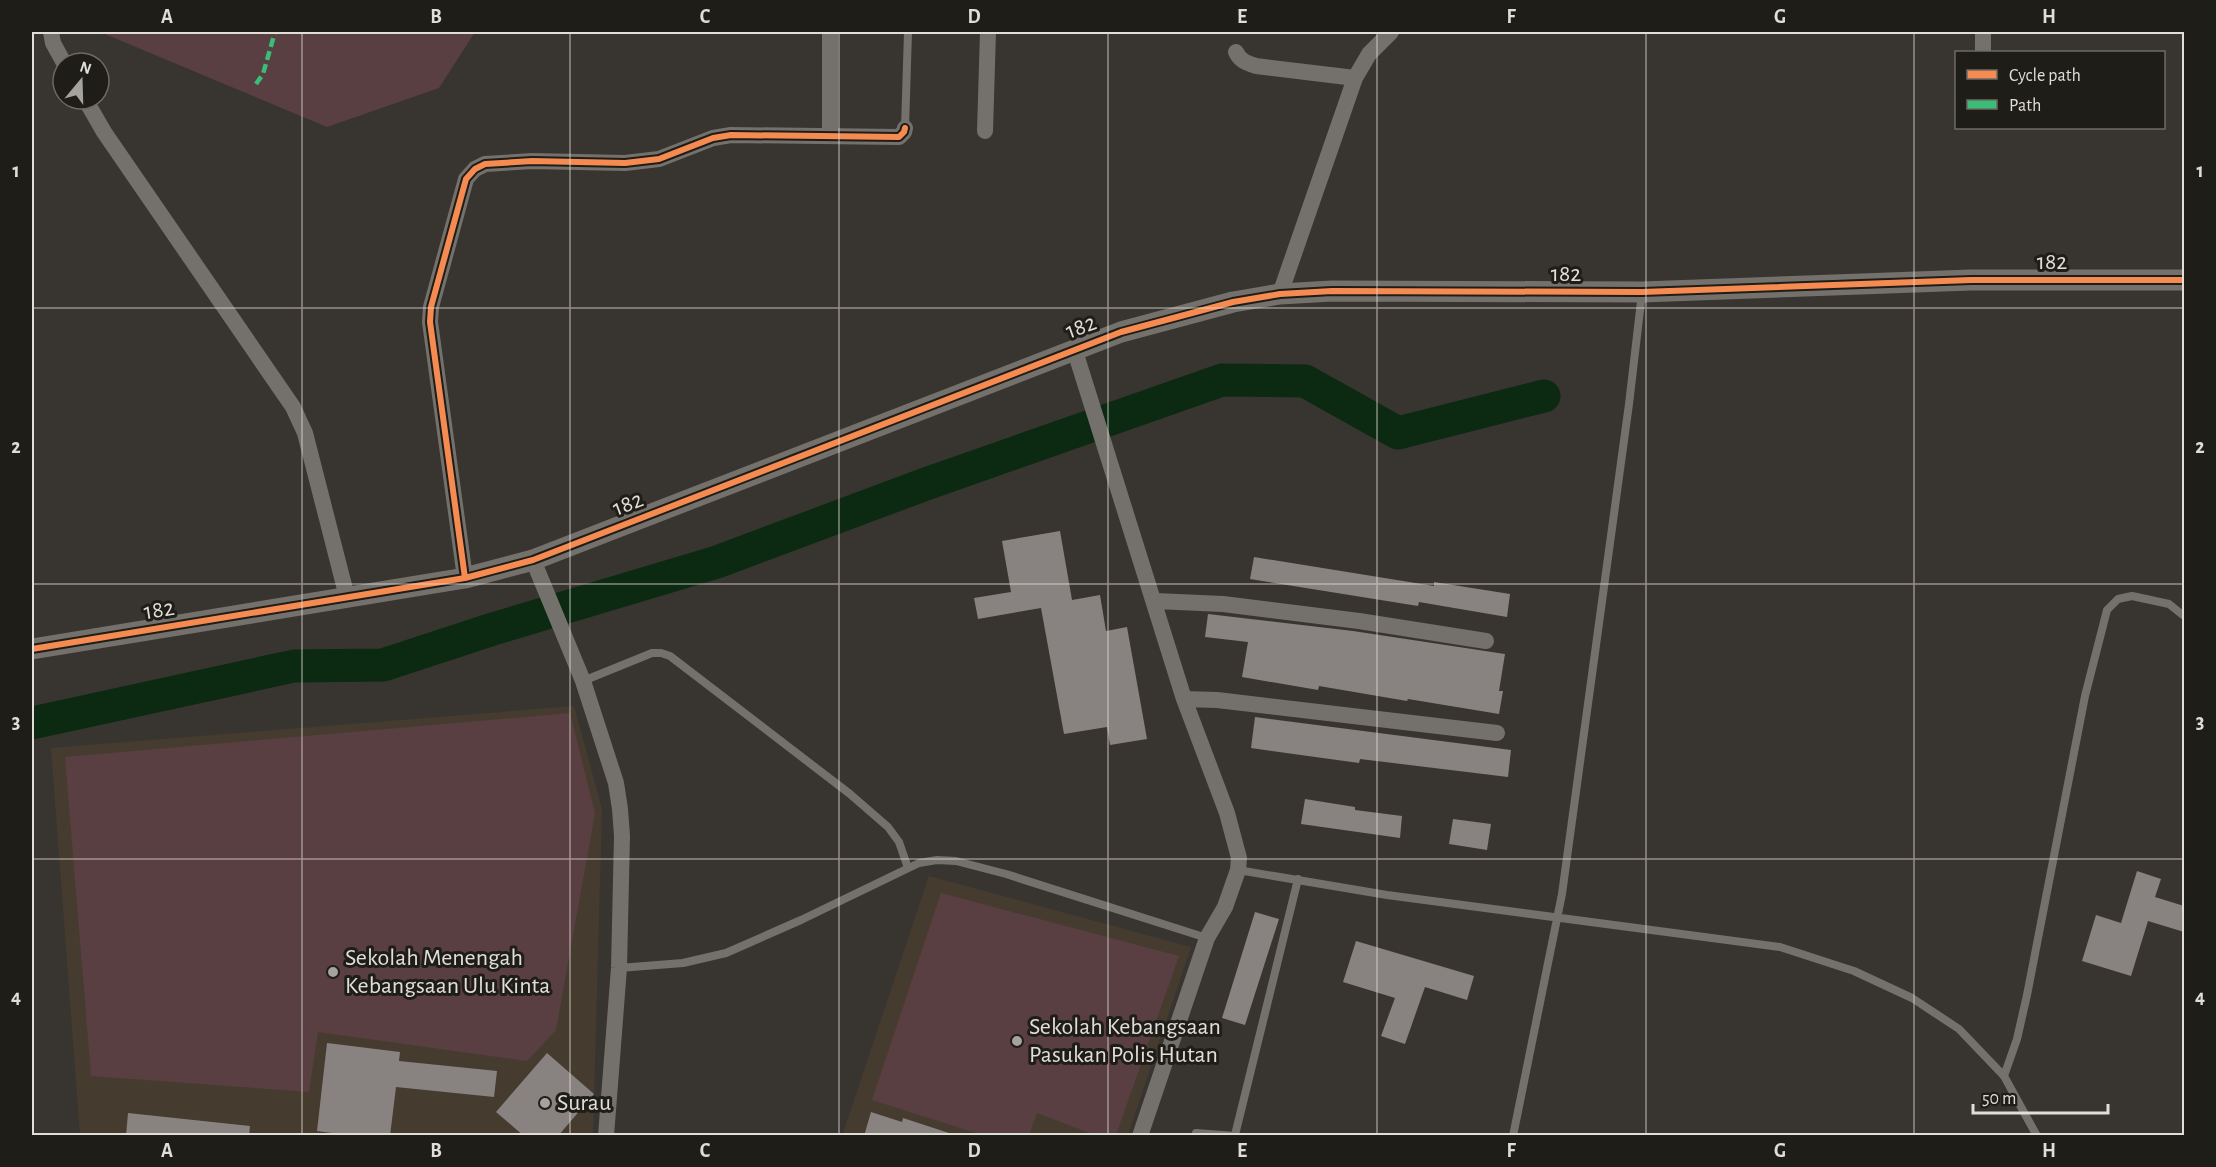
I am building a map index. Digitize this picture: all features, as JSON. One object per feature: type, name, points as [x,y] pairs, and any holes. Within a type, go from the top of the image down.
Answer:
[{"type":"street","points":[[51,32],[57,51]]},
{"type":"street","points":[[830,32],[830,136]]},
{"type":"street","points":[[985,131],[988,32]]},
{"type":"street","points":[[1280,294],[1355,78],[1370,54],[1390,32]]},
{"type":"street","points":[[1983,32],[1983,51]]},
{"type":"street","points":[[1236,52],[1239,58],[1246,63],[1256,66],[1355,78]]},
{"type":"street","points":[[92,111],[104,132],[293,406],[305,433],[347,597]]},
{"type":"street","points":[[465,578],[430,322],[434,296],[466,179],[475,169],[485,164],[532,161],[625,164],[659,159],[713,138],[730,135],[898,137],[905,128]]},
{"type":"street","name":"182","points":[[32,649],[465,578],[533,560],[1074,348],[1120,332],[1233,302],[1280,294],[1332,291],[1642,292],[1971,280],[2184,280]]},
{"type":"street","points":[[1074,348],[1184,699],[1227,813],[1238,851],[1238,870],[1226,907],[1207,938],[1140,1136]]},
{"type":"street","points":[[533,560],[583,681],[616,783],[620,809],[622,836],[619,968],[606,1136]]},
{"type":"street","points":[[1155,601],[1223,604],[1359,621],[1486,641]]},
{"type":"street","points":[[1184,699],[1229,701],[1497,734]]},
{"type":"lane","points":[[905,128],[908,32]]},
{"type":"lane","points":[[1513,1136],[1562,894],[1629,404],[1642,292]]},
{"type":"lane","points":[[2004,1076],[2017,1039],[2028,996],[2085,696],[2107,610],[2118,599],[2132,596],[2169,604],[2184,616]]},
{"type":"lane","points":[[583,681],[652,653],[670,656],[850,794],[888,827],[899,842],[908,868]]},
{"type":"lane","points":[[619,968],[683,963],[726,953],[919,863],[937,860],[956,861],[1006,874],[1207,938]]},
{"type":"lane","points":[[1238,870],[1387,895],[1780,947],[1854,971],[1912,998],[1959,1029],[2004,1076],[2037,1136]]},
{"type":"lane","points":[[1196,1133],[1235,1136],[1298,879]]},
{"type":"shaded area","points":[[100,32],[475,32],[439,88],[327,127]]},
{"type":"shaded area","name":"Sekolah Menengah Kebangsaan Ulu Kinta","points":[[574,706],[602,809],[593,1135],[80,1135],[51,748]]},
{"type":"shaded area","name":"Sekolah Menengah Kebangsaan Ulu Kinta","points":[[570,713],[595,813],[556,1030],[527,1061],[318,1032],[309,1092],[91,1076],[65,757]]},
{"type":"shaded area","name":"Sekolah Kebangsaan Pasukan Polis Hutan","points":[[929,876],[1191,947],[1128,1135],[842,1136]]},
{"type":"shaded area","name":"Sekolah Kebangsaan Pasukan Polis Hutan","points":[[941,893],[1179,956],[1116,1135],[1095,1135],[1037,1113],[1029,1135],[982,1135],[872,1100]]},
{"type":"building","points":[[1060,531],[1072,600],[1100,595],[1106,631],[1127,627],[1147,739],[1110,745],[1107,727],[1064,734],[1041,608],[978,619],[974,598],[1011,592],[1002,541]]},
{"type":"building","points":[[1254,557],[1434,586],[1434,582],[1510,594],[1507,617],[1419,602],[1418,606],[1250,579]]},
{"type":"building","points":[[1208,614],[1353,631],[1505,654],[1499,691],[1503,691],[1499,714],[1319,686],[1318,690],[1242,677],[1248,642],[1205,637]]},
{"type":"building","points":[[1255,717],[1511,750],[1508,777],[1360,759],[1359,763],[1251,748]]},
{"type":"building","points":[[1305,799],[1355,807],[1355,810],[1402,816],[1400,838],[1301,824]]},
{"type":"building","points":[[1453,819],[1491,824],[1487,850],[1449,844]]},
{"type":"building","points":[[2137,871],[2161,879],[2155,897],[2184,906],[2184,932],[2148,921],[2131,976],[2082,961],[2096,915],[2121,923]]},
{"type":"building","points":[[1255,912],[1279,919],[1245,1025],[1222,1018]]},
{"type":"building","points":[[1356,941],[1474,976],[1467,1000],[1425,987],[1405,1044],[1381,1036],[1395,998],[1343,982]]},
{"type":"building","points":[[327,1043],[400,1052],[399,1061],[497,1071],[494,1097],[396,1087],[390,1136],[354,1136],[317,1131]]},
{"type":"building","name":"Surau","points":[[547,1053],[594,1094],[558,1136],[524,1136],[496,1112]]},
{"type":"building","points":[[871,1112],[902,1122],[903,1118],[949,1133],[948,1136],[864,1136]]},
{"type":"building","points":[[128,1113],[250,1126],[249,1136],[126,1136]]},
{"type":"waterway","points":[[32,723],[294,666],[383,665],[493,629],[717,562],[923,485],[1222,380],[1305,381],[1398,433],[1544,396]]},
{"type":"marked path","points":[[256,84],[263,74],[275,32]]},
{"type":"cycle path","points":[[465,578],[430,322],[431,307],[466,179],[475,169],[485,164],[532,161],[625,163],[659,159],[713,138],[731,135],[899,137],[905,128]]},
{"type":"cycle path","points":[[32,649],[465,578],[533,560],[1121,332],[1233,302],[1280,294],[1332,291],[1642,292],[1971,280],[2184,280]]},
{"type":"place","name":"Sekolah Menengah Kebangsaan Ulu Kinta","points":[[333,972]]},
{"type":"place","name":"Sekolah Kebangsaan Pasukan Polis Hutan","points":[[1017,1041]]},
{"type":"place","name":"Surau","points":[[545,1103]]}]
